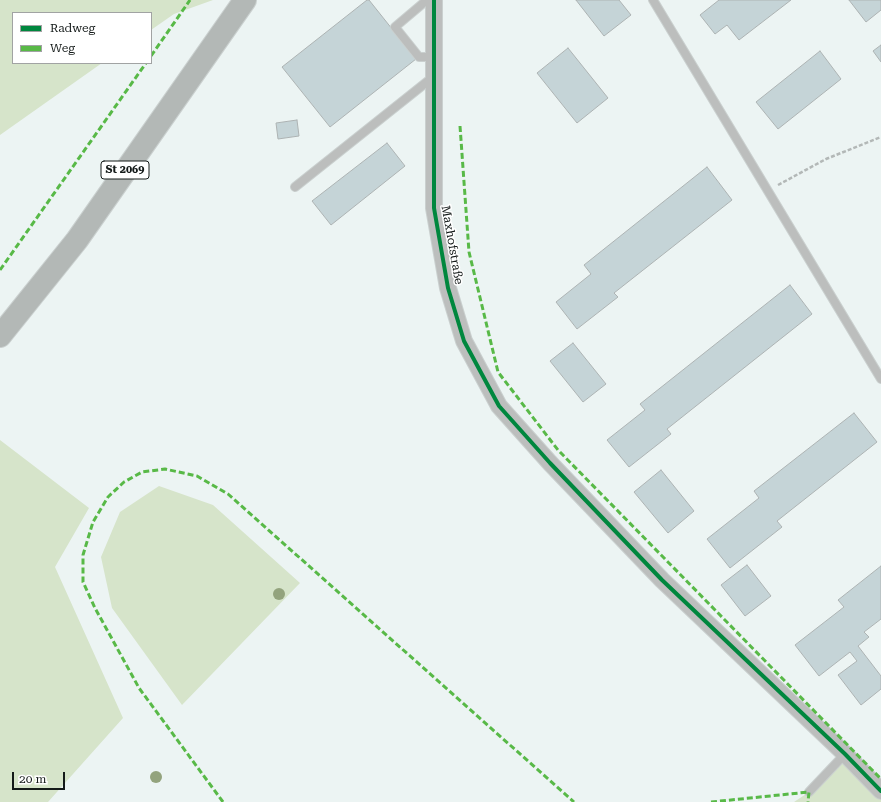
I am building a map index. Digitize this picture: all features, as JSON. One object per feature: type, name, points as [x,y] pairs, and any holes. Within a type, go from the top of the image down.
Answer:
[{"type":"main road","name":"St 2069","points":[[0,336],[76,240],[245,0]]},
{"type":"street","name":"Maxhofstraße","points":[[434,0],[434,208],[448,288],[464,341],[499,406],[550,464],[662,580],[881,791]]},
{"type":"lane","points":[[428,0],[395,27],[419,56],[433,57]]},
{"type":"lane","points":[[653,0],[881,379]]},
{"type":"lane","points":[[295,187],[433,77]]},
{"type":"lane","points":[[809,792],[844,754]]},
{"type":"path","points":[[767,191],[826,159],[881,137]]},
{"type":"green space","points":[[0,0],[213,0],[174,14],[152,29],[152,12],[12,12],[12,64],[101,64],[0,135]]},
{"type":"green space","points":[[0,440],[89,508],[55,567],[123,718],[48,802],[0,802]]},
{"type":"green space","points":[[159,486],[213,505],[300,583],[182,705],[112,608],[101,557],[120,512]]},
{"type":"green space","points":[[845,754],[881,791],[881,802],[794,802],[809,792]]},
{"type":"building","points":[[367,0],[369,0],[416,59],[330,127],[282,67]]},
{"type":"building","points":[[576,0],[619,0],[631,15],[604,36]]},
{"type":"building","points":[[719,0],[791,0],[739,40],[727,25],[715,34],[700,15]]},
{"type":"building","points":[[849,0],[881,0],[881,10],[866,22]]},
{"type":"building","points":[[881,45],[881,62],[873,51]]},
{"type":"building","points":[[568,48],[608,98],[577,123],[537,73]]},
{"type":"building","points":[[820,51],[841,79],[778,129],[756,102]]},
{"type":"building","points":[[297,120],[299,136],[278,139],[276,123]]},
{"type":"building","points":[[387,143],[405,166],[331,225],[312,201]]},
{"type":"building","points":[[707,167],[732,200],[614,293],[618,297],[577,329],[556,302],[591,274],[584,265]]},
{"type":"building","points":[[790,285],[812,314],[667,429],[671,434],[629,467],[607,440],[645,410],[640,404]]},
{"type":"building","points":[[573,343],[606,384],[583,402],[550,361]]},
{"type":"building","points":[[854,413],[877,442],[777,521],[782,527],[730,568],[707,539],[759,498],[754,491]]},
{"type":"building","points":[[661,470],[694,511],[668,533],[634,492]]},
{"type":"building","points":[[747,565],[771,596],[745,616],[721,585]]},
{"type":"building","points":[[881,566],[881,619],[864,632],[869,637],[858,646],[881,676],[881,689],[861,705],[838,675],[857,661],[850,652],[819,676],[795,645],[844,607],[838,600]]},
{"type":"marked path","points":[[152,55],[190,0]]},
{"type":"marked path","points":[[0,270],[145,64]]},
{"type":"marked path","points":[[460,126],[469,252],[498,372],[558,450],[881,779]]},
{"type":"marked path","points":[[223,802],[139,688],[95,608],[83,582],[83,555],[93,522],[108,497],[124,482],[142,472],[165,469],[197,476],[228,494],[574,802]]},
{"type":"marked path","points":[[711,802],[809,792],[808,802]]},
{"type":"cycle path","points":[[434,0],[434,208],[448,288],[464,341],[499,406],[550,463],[662,580],[845,754],[881,791]]}]
